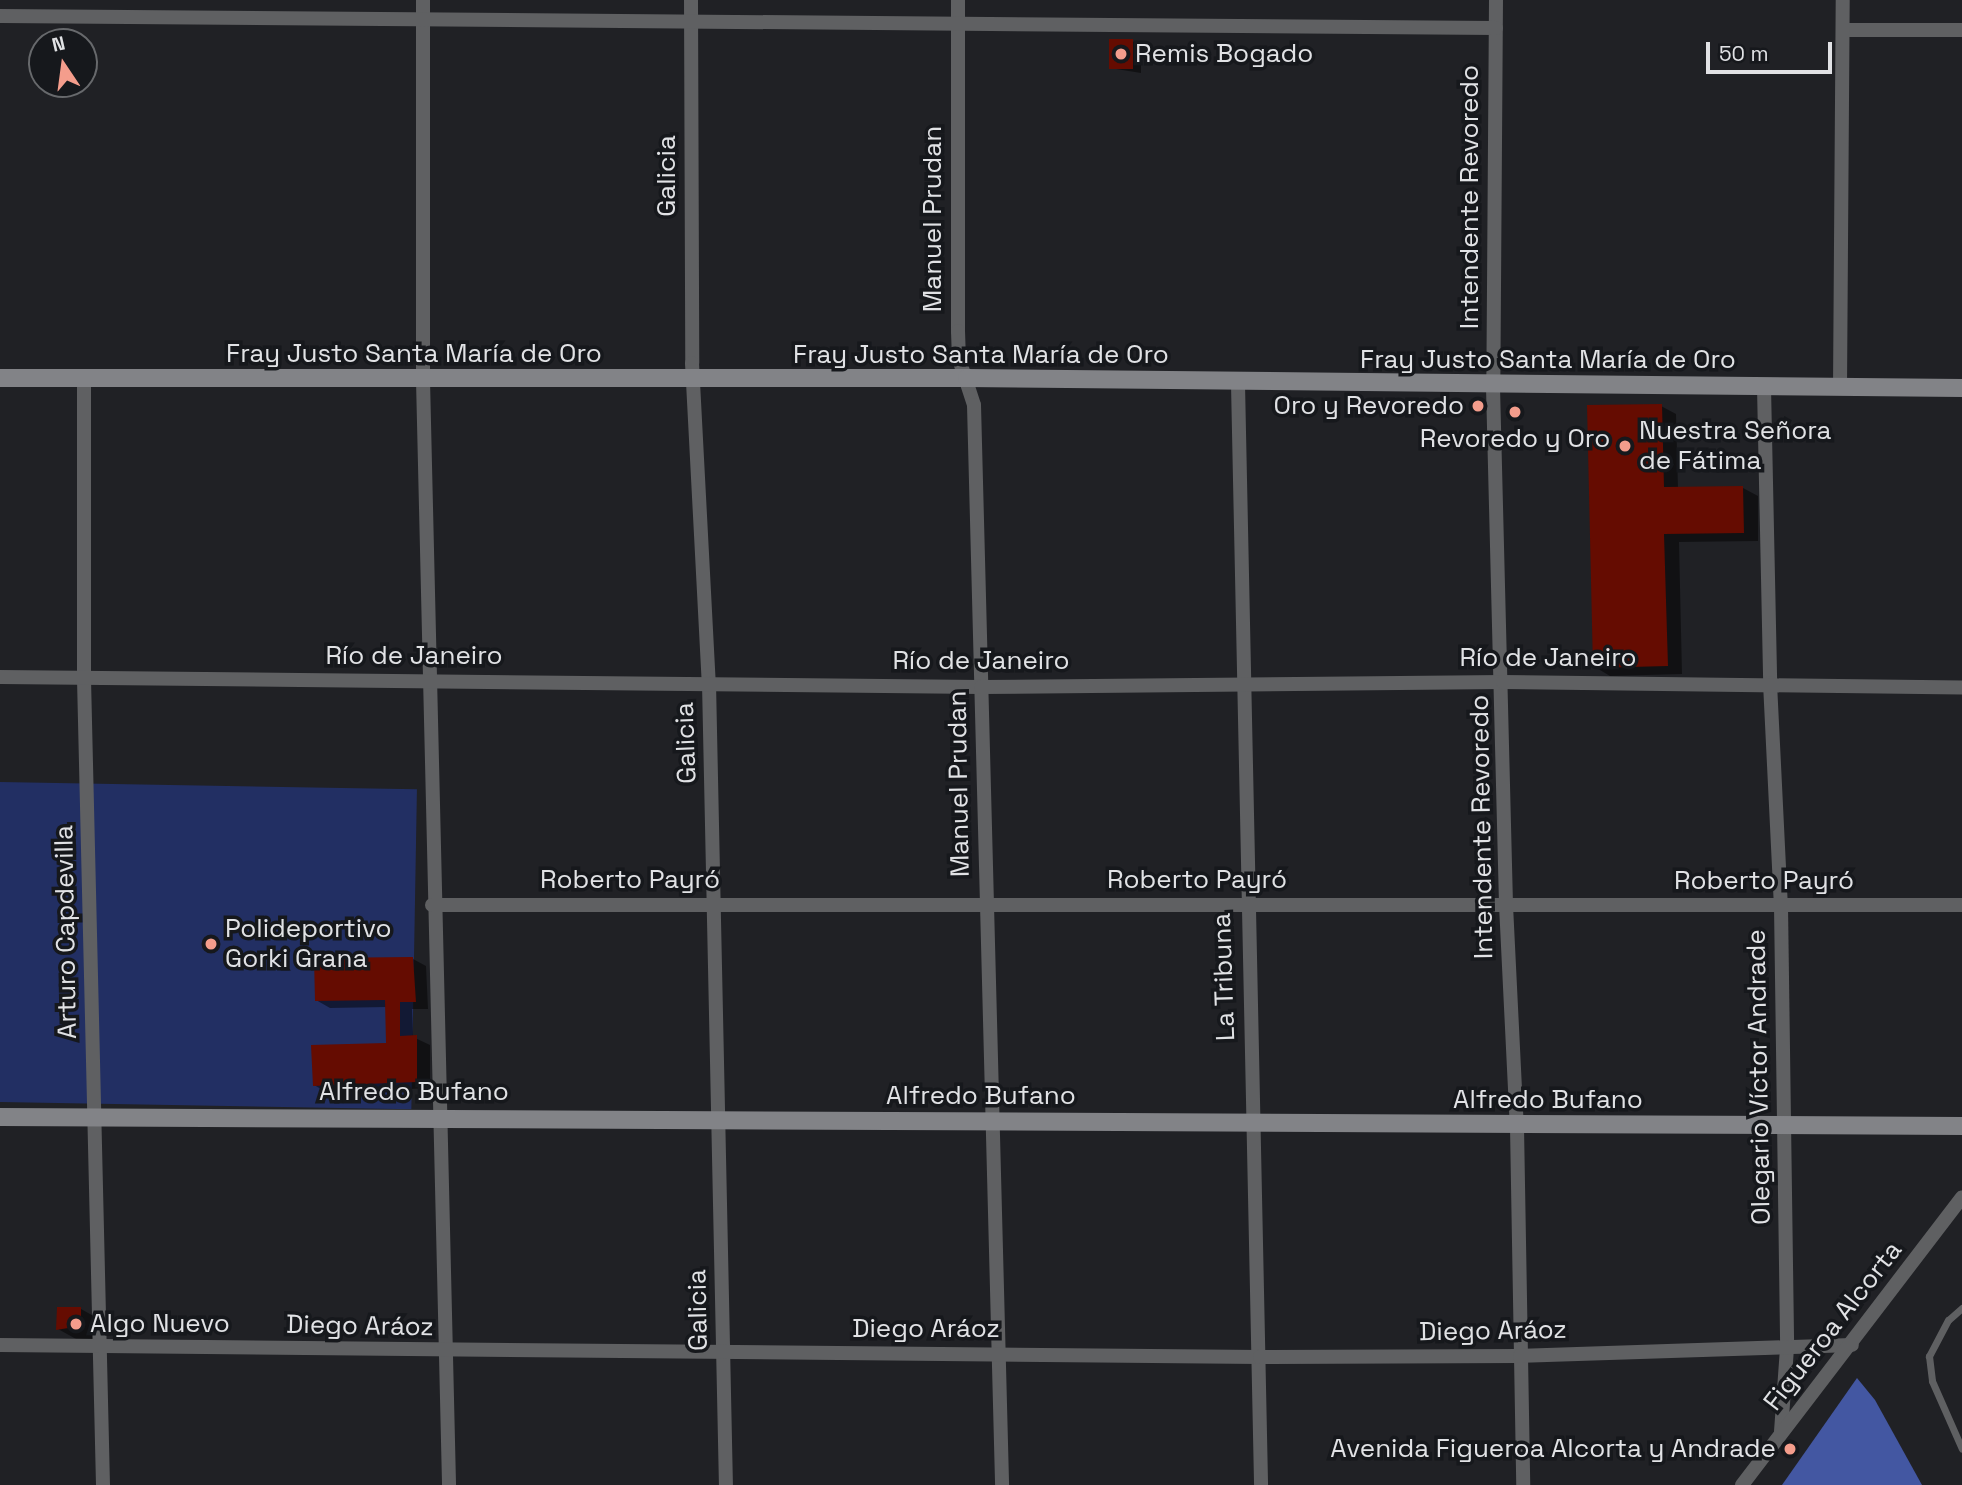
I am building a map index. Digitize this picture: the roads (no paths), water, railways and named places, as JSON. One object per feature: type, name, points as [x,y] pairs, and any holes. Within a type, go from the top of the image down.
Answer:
[{"type":"street","points":[[423,0],[422,380],[430,680],[432,905],[442,1118],[443,1352],[449,1485]]},
{"type":"street","name":"Galicia","points":[[691,0],[694,381],[709,683],[726,1485]]},
{"type":"street","name":"Manuel Prudan","points":[[958,0],[958,331],[959,359],[974,405],[1002,1485]]},
{"type":"street","name":"Intendente Revoredo","points":[[1496,0],[1493,387],[1503,682],[1506,905],[1517,1127],[1523,1485]]},
{"type":"street","points":[[1840,388],[1843,0]]},
{"type":"street","points":[[0,16],[691,18],[1496,28]]},
{"type":"street","points":[[1843,30],[1962,30]]},
{"type":"street","name":"Fray Justo Santa María de Oro","points":[[0,378],[694,381],[967,378],[1493,387],[1962,388]]},
{"type":"street","name":"Arturo Capdevilla","points":[[84,378],[84,680],[102,1346],[103,1485]]},
{"type":"street","name":"La Tribuna","points":[[1238,384],[1241,682],[1260,1357],[1261,1485]]},
{"type":"street","name":"Olegario Víctor Andrade","points":[[1764,387],[1770,683],[1781,906],[1787,1348],[1781,1432]]},
{"type":"street","name":"Río de Janeiro","points":[[0,677],[84,680],[430,680],[981,687],[1241,682],[1503,682],[1770,683],[1962,688]]},
{"type":"street","name":"Roberto Payró","points":[[432,905],[1962,905]]},
{"type":"street","name":"Alfredo Bufano","points":[[0,1117],[1253,1123],[1517,1127],[1962,1126]]},
{"type":"street","name":"Figueroa Alcorta","points":[[1742,1485],[1852,1345],[1962,1197]]},
{"type":"street","name":"Diego Aráoz","points":[[0,1345],[443,1352],[997,1353],[1260,1357],[1520,1356],[1852,1345]]},
{"type":"lane","points":[[1962,1308],[1948,1320],[1929,1356],[1932,1381],[1962,1449]]},
{"type":"place","name":"Remis Bogado","points":[[1121,54]]},
{"type":"place","name":"Oro y Revoredo","points":[[1478,406]]},
{"type":"place","name":"Revoredo y Oro","points":[[1515,412]]},
{"type":"place","name":"Nuestra Señora de Fátima","points":[[1625,446]]},
{"type":"place","name":"Polideportivo Gorki Grana","points":[[211,944]]},
{"type":"place","name":"Algo Nuevo","points":[[76,1324]]},
{"type":"place","name":"Avenida Figueroa Alcorta y Andrade","points":[[1790,1449]]}]
